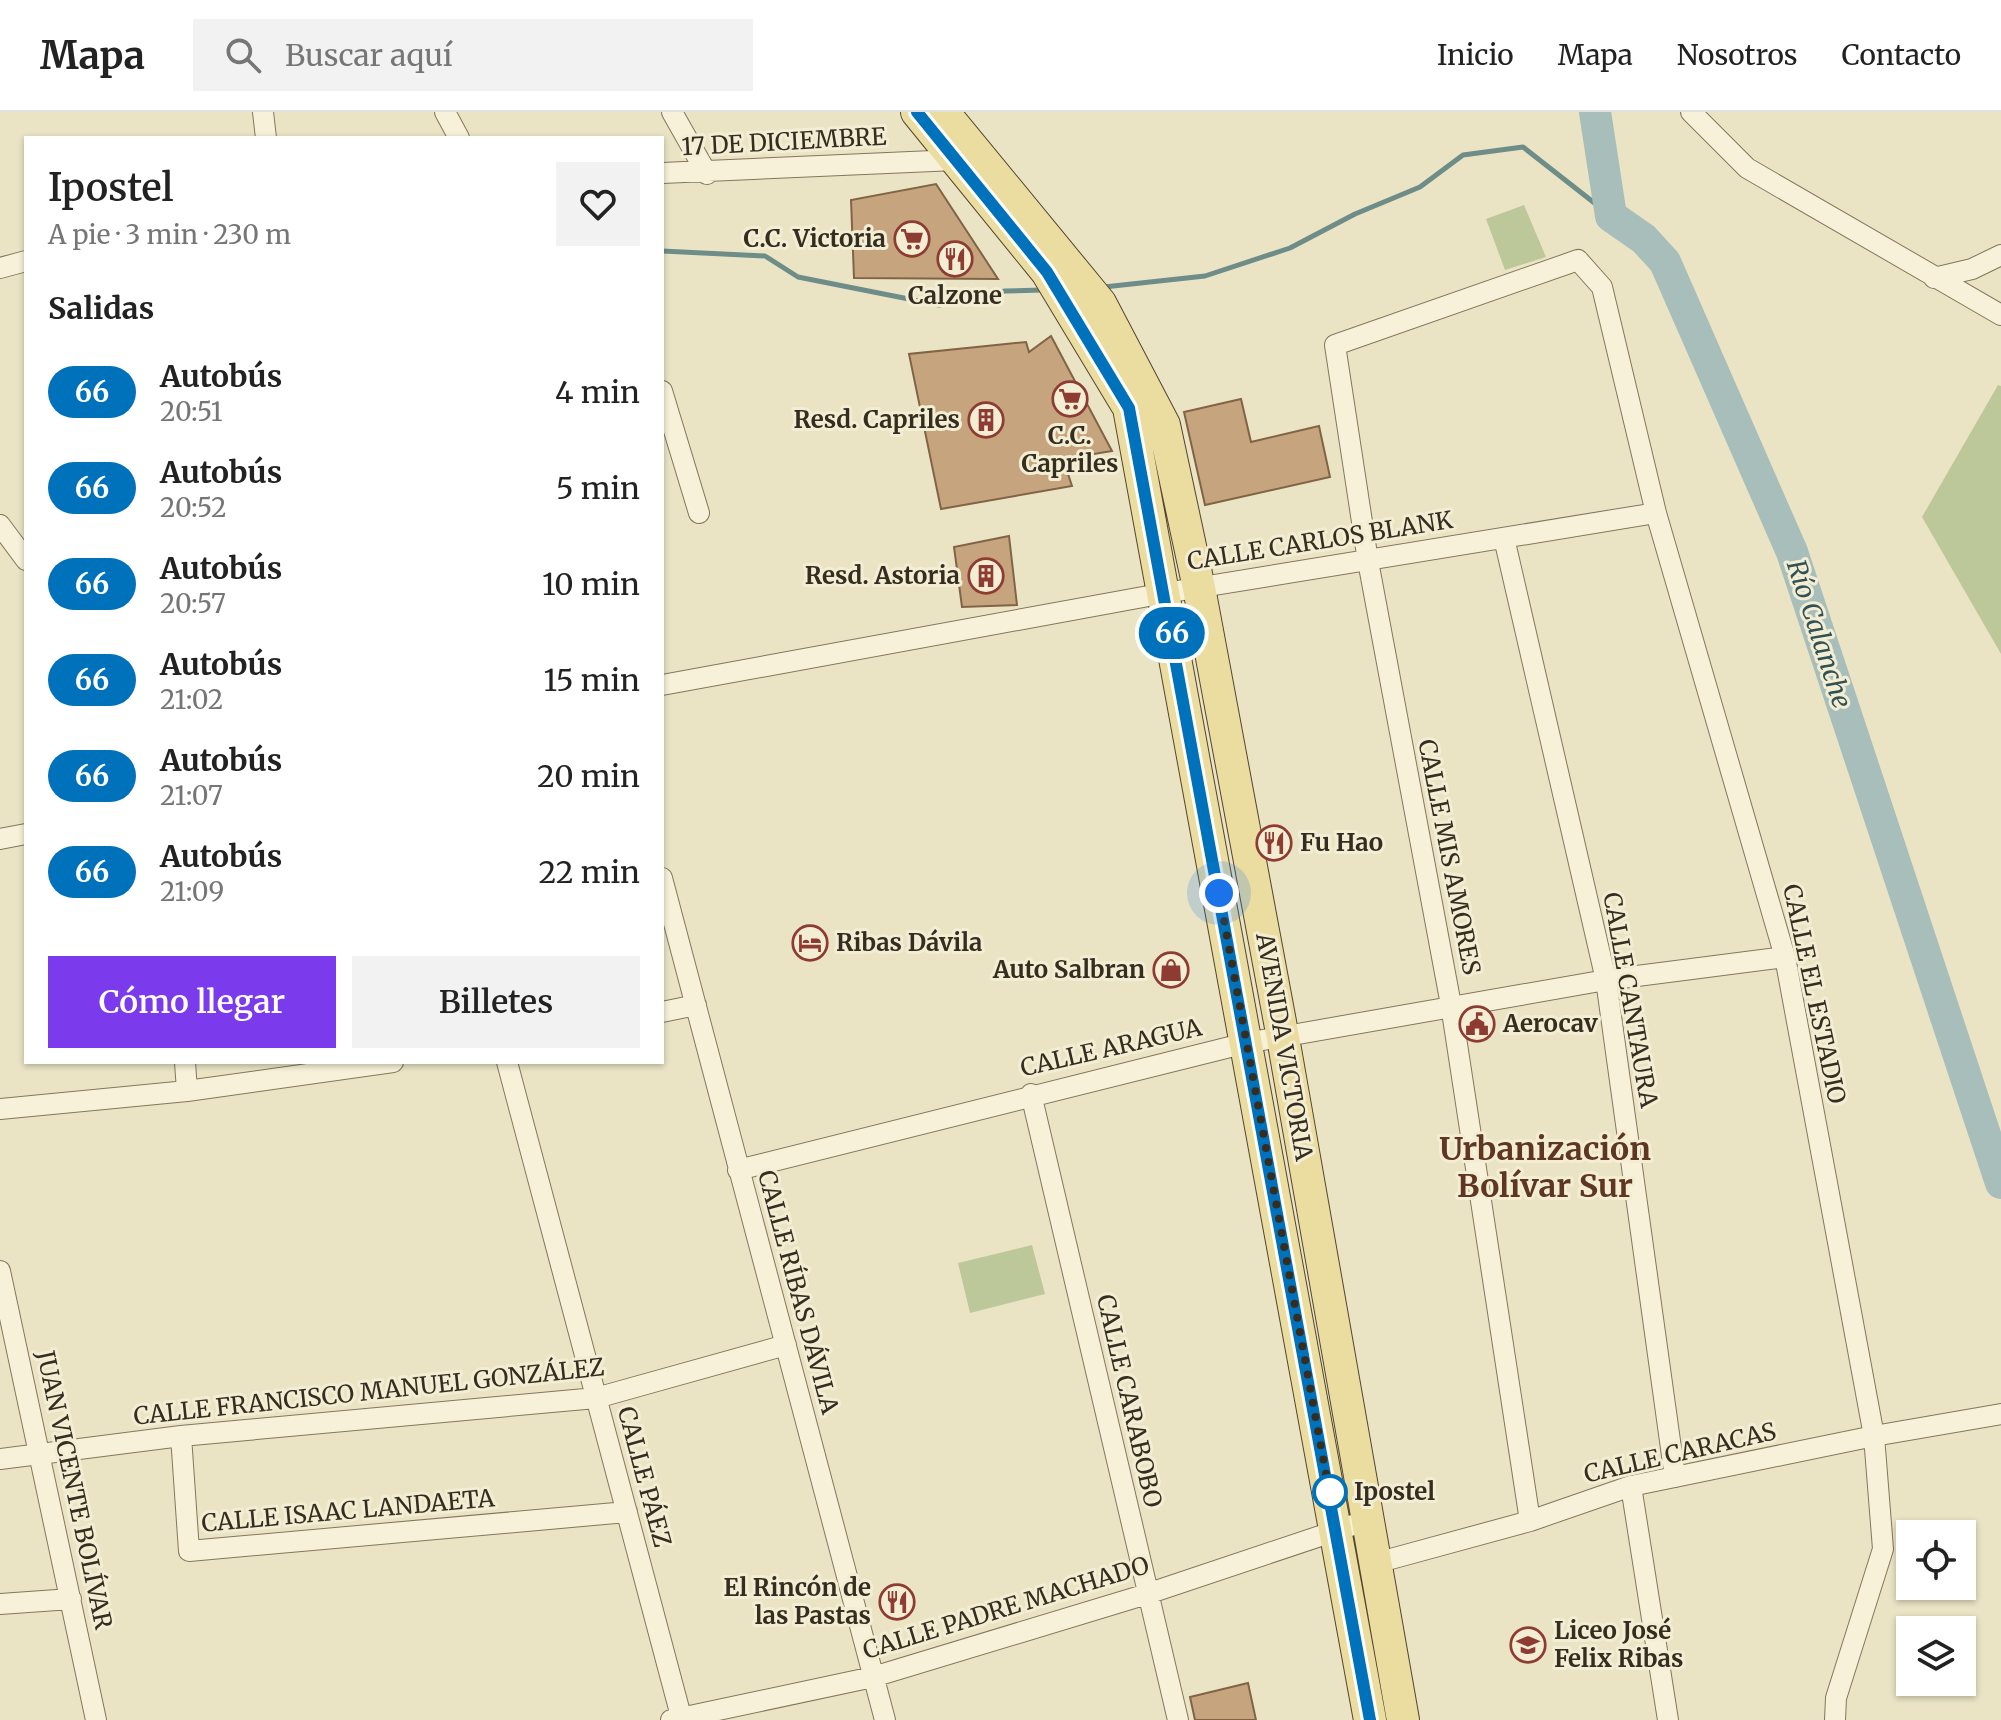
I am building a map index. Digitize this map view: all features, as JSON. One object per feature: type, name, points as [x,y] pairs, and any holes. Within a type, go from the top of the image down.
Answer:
[{"type":"main road","name":"AVENIDA VICTORIA","points":[[917,112],[956,160],[1060,269]]},
{"type":"main road","name":"AVENIDA VICTORIA","points":[[943,112],[1060,269],[1164,425],[1199,588],[1283,1038],[1352,1526],[1370,1720]]},
{"type":"main road","name":"AVENIDA VICTORIA","points":[[1086,306],[1129,408],[1246,1043],[1352,1526],[1376,1563],[1403,1720]]},
{"type":"street","points":[[263,112],[266,136]]},
{"type":"street","points":[[445,112],[458,136]]},
{"type":"street","points":[[672,112],[707,174]]},
{"type":"street","points":[[1691,112],[1747,168],[2001,315]]},
{"type":"street","name":"17 DE DICIEMBRE","points":[[664,173],[707,174],[956,160]]},
{"type":"street","points":[[1934,278],[1972,269],[2001,255]]},
{"type":"street","name":"CALLE MIS AMORES","points":[[1530,1521],[1451,1005],[1368,561],[1335,345],[1578,260],[1602,287]]},
{"type":"street","points":[[0,268],[24,262]]},
{"type":"street","name":"CALLE EL ESTADIO","points":[[1602,287],[1656,513],[1785,957],[1874,1436],[1883,1549],[1836,1698],[1835,1720]]},
{"type":"street","points":[[666,420],[699,513]]},
{"type":"street","name":"CALLE CARLOS BLANK","points":[[664,685],[1165,593],[1656,513]]},
{"type":"street","points":[[0,525],[24,557]]},
{"type":"street","name":"CALLE CANTAURA","points":[[1504,538],[1606,980],[1675,1477]]},
{"type":"street","points":[[0,839],[24,834]]},
{"type":"street","name":"CALLE RÍBAS DÁVILA","points":[[664,885],[885,1720]]},
{"type":"street","name":"CALLE ARAGUA","points":[[738,1170],[1031,1094],[1246,1043],[1606,980],[1785,957]]},
{"type":"street","points":[[664,1012],[696,1005]]},
{"type":"street","points":[[185,1064],[187,1091]]},
{"type":"street","points":[[0,1109],[187,1091],[379,1064]]},
{"type":"street","name":"CALLE PÁEZ","points":[[508,1064],[627,1512],[678,1719]]},
{"type":"street","name":"CALLE CARABOBO","points":[[1031,1094],[1178,1720]]},
{"type":"street","name":"JUAN VICENTE BOLÍVAR","points":[[0,1271],[96,1720]]},
{"type":"street","name":"CALLE FRANCISCO MANUEL GONZÁLEZ","points":[[0,1459],[40,1457],[181,1436],[596,1398],[786,1345]]},
{"type":"street","name":"CALLE CARACAS","points":[[1376,1563],[1530,1521],[1631,1486],[1874,1436],[2001,1414]]},
{"type":"street","name":"CALLE ISAAC LANDAETA","points":[[181,1436],[189,1551],[627,1512]]},
{"type":"street","points":[[1631,1486],[1668,1720]]},
{"type":"street","name":"CALLE PADRE MACHADO","points":[[678,1719],[873,1677],[1147,1594],[1352,1526]]},
{"type":"street","points":[[0,1604],[71,1599]]},
{"type":"green space","points":[[1524,205],[1546,257],[1505,270],[1486,219]]},
{"type":"green space","points":[[1998,385],[2001,386],[2001,654],[1922,517]]},
{"type":"green space","points":[[1032,1245],[1045,1294],[970,1313],[958,1263]]},
{"type":"building","name":"C.C. Victoria","points":[[936,184],[998,279],[854,278],[851,200]]},
{"type":"building","name":"Resd. Capriles","points":[[1051,336],[1112,451],[1063,459],[1072,486],[941,509],[909,354],[1026,342],[1029,352]]},
{"type":"building","points":[[1241,399],[1251,442],[1319,426],[1330,477],[1205,505],[1184,412]]},
{"type":"building","name":"Resd. Astoria","points":[[1009,536],[1017,605],[962,607],[954,547]]},
{"type":"building","points":[[1248,1683],[1256,1720],[1195,1720],[1190,1697]]},
{"type":"waterway","name":"Río Calanche","points":[[1595,112],[1611,216],[1644,239],[1665,262],[1792,552],[2001,1183]]},
{"type":"waterway","points":[[1104,287],[1205,276],[1290,248],[1355,214],[1420,187],[1463,155],[1523,147],[1611,216]]},
{"type":"waterway","points":[[664,251],[765,256],[798,277],[939,305],[1005,291],[1042,290]]},
{"type":"bus line","name":"66","points":[[917,112],[1047,272],[1129,408],[1370,1720]]},
{"type":"place","name":"C.C. Victoria","points":[[912,239]]},
{"type":"place","name":"Calzone","points":[[955,259]]},
{"type":"place","name":"C.C. Capriles","points":[[1070,399]]},
{"type":"place","name":"Resd. Capriles","points":[[986,420]]},
{"type":"place","name":"Resd. Astoria","points":[[986,576]]},
{"type":"place","name":"Fu Hao","points":[[1274,843]]},
{"type":"place","name":"Ribas Dávila","points":[[810,943]]},
{"type":"place","name":"Auto Salbran","points":[[1171,970]]},
{"type":"place","name":"Aerocav","points":[[1477,1024]]},
{"type":"place","name":"Ipostel","points":[[1330,1492]]},
{"type":"place","name":"El Rincón de las Pastas","points":[[897,1602]]},
{"type":"place","name":"Liceo José Felix Ribas","points":[[1528,1645]]},
{"type":"district","name":"Urbanización Bolívar Sur","points":[[1545,1168]]},
{"type":"route","points":[[1219,893],[1331,1501],[1330,1492]]}]
